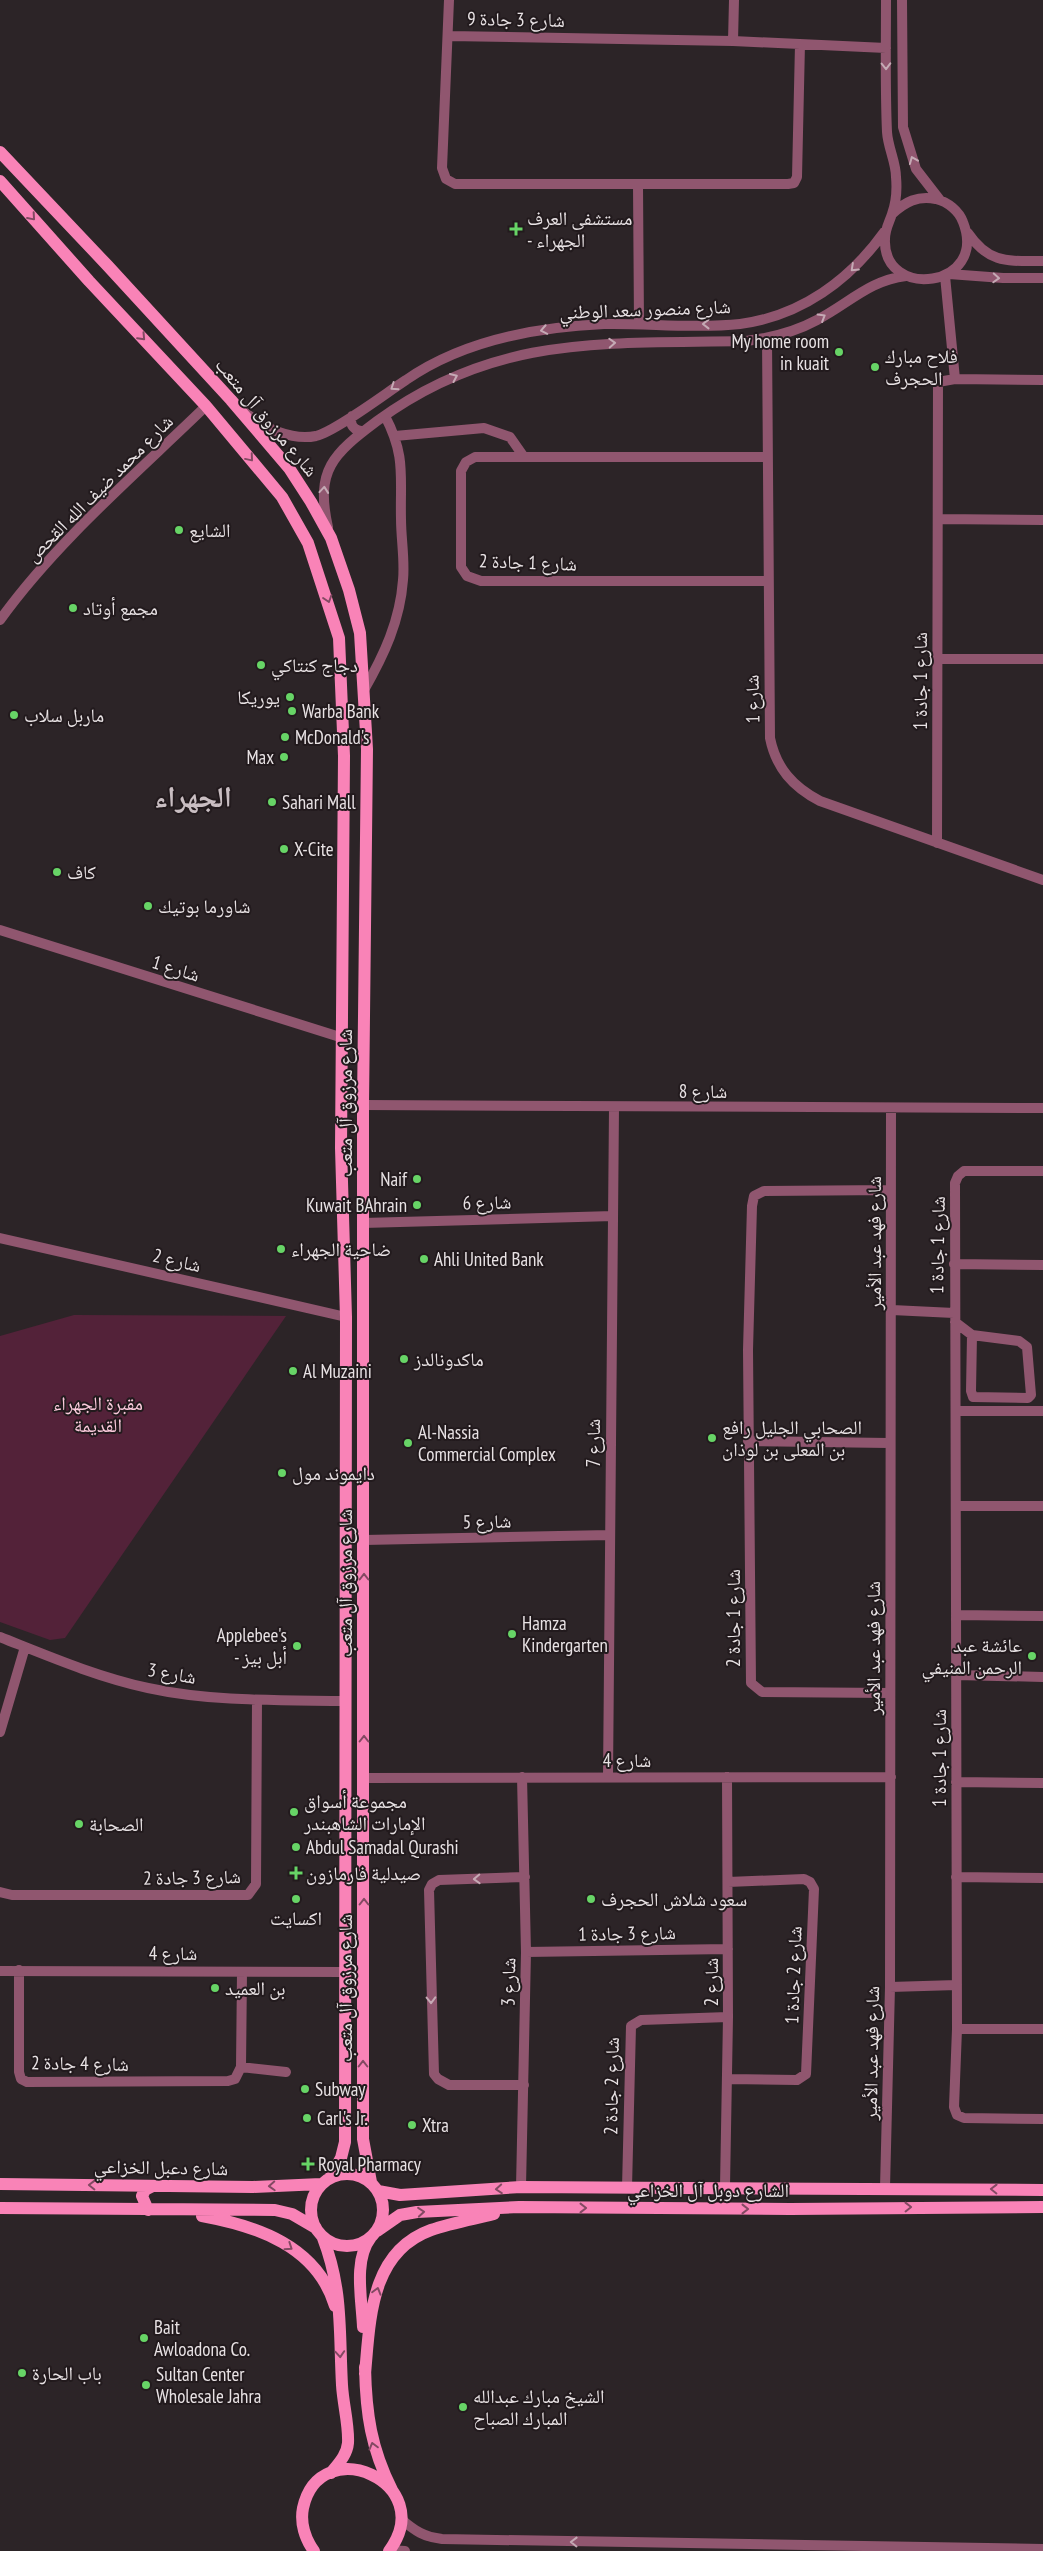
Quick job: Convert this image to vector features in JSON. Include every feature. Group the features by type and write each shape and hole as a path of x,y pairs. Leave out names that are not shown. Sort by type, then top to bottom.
{"main road":[{"name":"شارع مرزوق آل متعب","path":"0,152 231,400 289,468 331,538 350,590 360,633 364,690 367,803 362,1106 364,1413 363,2139 374,2186"},
{"name":"شارع مرزوق آل متعب","path":"0,180 89,281 206,406 265,475 297,520 320,576 339,638 344,756 341,1148 346,1317 345,2142 341,2158 325,2181"},
{"path":"346,1411 352,1416 364,1413"},
{"path":"346,1440 353,1436 364,1442"},
{"path":"345,1806 356,1812 364,1806"},
{"path":"345,1835 357,1832 364,1838"},
{"path":"314,2551 304,2533 303,2508 310,2490 331,2473 343,2458 348,2442 344,2408 336,2276 312,2220 312,2200 325,2181 346,2173 355,2174 374,2186 383,2207 381,2223 364,2246 361,2260 365,2374 371,2436 379,2462 399,2504 401,2519 398,2536 389,2550"},
{"name":"شارع دعبل الخزاعي","path":"0,2184 254,2187 325,2181"},
{"path":"122,2186 129,2192 130,2196 122,2208"},
{"path":"148,2210 142,2196 145,2190 153,2186"},
{"name":"الشارع دوبل آل الخزاعي","path":"374,2186 400,2195 521,2188 790,2187 1043,2190"},
{"path":"790,2187 797,2200 790,2209"},
{"path":"819,2188 814,2197 820,2209"},
{"path":"365,2374 370,2321 375,2294 388,2262 411,2240 431,2230 519,2207"},
{"name":"الشارع دوبل آل الخزاعي","path":"374,2234 400,2215 416,2212 519,2207 790,2209 1043,2207"},
{"path":"0,2208 283,2211 292,2214 342,2246 362,2243 374,2234"},
{"path":"177,2211 242,2224 277,2240 294,2251 320,2274 328,2286 340,2326"},
{"path":"331,2473 348,2468 365,2470 380,2478 392,2490"}],"street":[{"path":"449,0 449,36"},
{"path":"734,0 734,41"},
{"path":"886,0 888,144 896,175 892,214 885,231 884,244 888,256 895,267 906,276 919,280 932,280 947,275 1043,278"},
{"path":"902,0 904,128 909,151 916,169 940,200 957,213 967,231 983,252 991,257 1012,261 1043,261"},
{"name":"شارع 3 جادة 9","path":"800,44 797,177 794,182 788,184 638,185 455,184 446,179 442,168 449,36 734,41 800,44 886,48"},
{"path":"638,185 639,324"},
{"path":"892,214 902,205 914,199 927,197 940,200"},
{"name":"شارع منصور سعد الوطني","path":"231,400 254,419 293,437 318,435 352,416 422,369 466,348 555,328 639,324 740,324 786,311 805,304 830,289 854,270 885,231"},
{"path":"967,231 964,255 947,275 955,379 1043,380"},
{"name":"شارع منصور سعد الوطني","path":"331,538 323,504 326,476 344,449 385,416 436,386 478,366 520,354 568,346 616,342 746,342 768,338 818,320 880,281 906,276"},
{"name":"شارع 1","path":"768,338 768,581 770,738 772,751 783,772 797,787 820,801 1043,880"},
{"name":"شارع 1 جادة 1","path":"937,843 938,382 955,379"},
{"name":"شارع محمد ضيف الله القحص","path":"0,620 20,592 67,543 206,406"},
{"path":"352,416 351,425 364,432"},
{"path":"364,690 381,662 389,641 398,615 403,580 401,461 395,436 385,416"},
{"path":"395,436 484,428 510,436 524,457"},
{"name":"شارع 1 جادة 2","path":"767,457 479,456 470,459 461,471 461,566 472,579 481,581 768,581"},
{"path":"938,520 1043,520"},
{"path":"938,659 1043,659"},
{"name":"شارع 1","path":"0,930 342,1038"},
{"name":"شارع 8","path":"362,1106 1043,1108"},
{"name":"شارع 7","path":"608,1777 614,1108"},
{"name":"شارع فهد عبد الأمير","path":"885,2188 890,1987 891,1109"},
{"name":"شارع 1 جادة 1","path":"1043,1171 964,1171 958,1176 955,1183 954,1264 958,1506 956,1615 957,2029 954,2107 957,2115 964,2118 1043,2119"},
{"name":"شارع 1 جادة 2","path":"890,1693 762,1692 753,1686 748,1440 751,1216 754,1196 764,1191 891,1190"},
{"name":"شارع 6","path":"363,1223 613,1216"},
{"name":"شارع 2","path":"0,1238 346,1317"},
{"path":"954,1264 1043,1265"},
{"name":"شارع 1 جادة 1","path":"892,1310 955,1317"},
{"path":"955,1317 972,1334 1019,1341 1027,1348 1031,1395 1028,1398 973,1398 971,1392 972,1334"},
{"path":"957,1411 1043,1411"},
{"path":"748,1440 890,1443"},
{"path":"958,1506 1043,1506"},
{"name":"شارع 5","path":"364,1540 610,1535"},
{"path":"956,1615 1043,1616"},
{"name":"شارع 3","path":"0,1638 94,1672 148,1688 203,1697 345,1701"},
{"path":"0,1732 25,1647"},
{"path":"956,1675 1043,1678"},
{"name":"شارع 3 جادة 2","path":"0,1892 29,1895 248,1895 256,1884 257,1700"},
{"name":"شارع 3","path":"521,2188 526,1952 526,1877 522,1777"},
{"name":"شارع 2","path":"725,2187 728,2079 727,1777"},
{"name":"شارع 4","path":"364,1778 891,1777"},
{"path":"956,1782 1043,1783"},
{"path":"524,2084 449,2085 438,2080 434,2074 429,1890 432,1884 439,1880 526,1877"},
{"path":"956,1877 1043,1878"},
{"name":"شارع 2 جادة 1","path":"728,1882 804,1879 810,1882 814,1889 806,2074 796,2080 728,2079"},
{"name":"شارع 3 جادة 1","path":"526,1952 728,1950"},
{"name":"شارع 4 جادة 2","path":"19,1970 19,2072 23,2081 228,2081 239,2074 241,2067"},
{"name":"شارع 4","path":"0,1971 345,1972"},
{"path":"242,1972 241,2067 286,2072"},
{"path":"890,1987 957,1985"},
{"name":"شارع 2 جادة 2","path":"627,2188 630,2026 641,2020 728,2017"},
{"path":"957,2029 1043,2029"},
{"path":"401,2519 417,2533 442,2539 1043,2549"},
{"path":"722,2551 760,2550 765,2544"},
{"path":"389,2550 405,2551"}],"green space":[{"name":"مقبرة الجهراء القديمة","path":"74,1315 286,1316 65,1638 50,1640 0,1622 0,1336"}],"place":[{"name":"مستشفى العرف - الجهراء","path":"516,229"},
{"name":"My home room in kuait","path":"839,352"},
{"name":"فلاح مبارك الحجرف","path":"875,367"},
{"name":"الشايع","path":"179,530"},
{"name":"مجمع أوتاد","path":"73,608"},
{"name":"دجاج كنتاكي","path":"261,665"},
{"name":"يوريكا","path":"290,697"},
{"name":"Warba Bank","path":"292,711"},
{"name":"ماربل سلاب","path":"14,715"},
{"name":"McDonald's","path":"285,737"},
{"name":"Max","path":"284,757"},
{"name":"Sahari Mall","path":"272,802"},
{"name":"X-Cite","path":"284,849"},
{"name":"كاف","path":"57,872"},
{"name":"شاورما بوتيك","path":"148,906"},
{"name":"Naif","path":"417,1179"},
{"name":"Kuwait BAhrain","path":"417,1205"},
{"name":"ضاحية الجهراء","path":"281,1249"},
{"name":"Ahli United Bank","path":"424,1259"},
{"name":"ماكدونالدز","path":"404,1359"},
{"name":"Al Muzaini","path":"293,1371"},
{"name":"الصحابي الجليل رافع بن المعلى بن لوذان","path":"712,1438"},
{"name":"Al-Nassia Commercial Complex","path":"408,1443"},
{"name":"دايموند مول","path":"282,1473"},
{"name":"Hamza Kindergarten","path":"512,1634"},
{"name":"Applebee's - أبل بيز","path":"297,1646"},
{"name":"عائشة عبد الرحمن المنيفي","path":"1032,1656"},
{"name":"مجموعة أسواق الإمارات الشاهبندر","path":"294,1812"},
{"name":"الصحابة","path":"79,1824"},
{"name":"Abdul Samadal Qurashi","path":"296,1847"},
{"name":"صيدلية فارمازون","path":"296,1873"},
{"name":"اكسايت","path":"296,1899"},
{"name":"سعود شلاش الحجرف","path":"591,1899"},
{"name":"بن العميد","path":"215,1988"},
{"name":"Subway","path":"305,2089"},
{"name":"Carl's Jr.","path":"307,2118"},
{"name":"Xtra","path":"412,2125"},
{"name":"Royal Pharmacy","path":"308,2164"},
{"name":"Bait Awloadona Co.","path":"144,2338"},
{"name":"باب الحارة","path":"22,2373"},
{"name":"Sultan Center Wholesale Jahra","path":"146,2385"},
{"name":"الشيخ مبارك عبدالله المبارك الصباح","path":"463,2407"}],"district":[{"name":"الجهراء","path":"193,796"}]}
